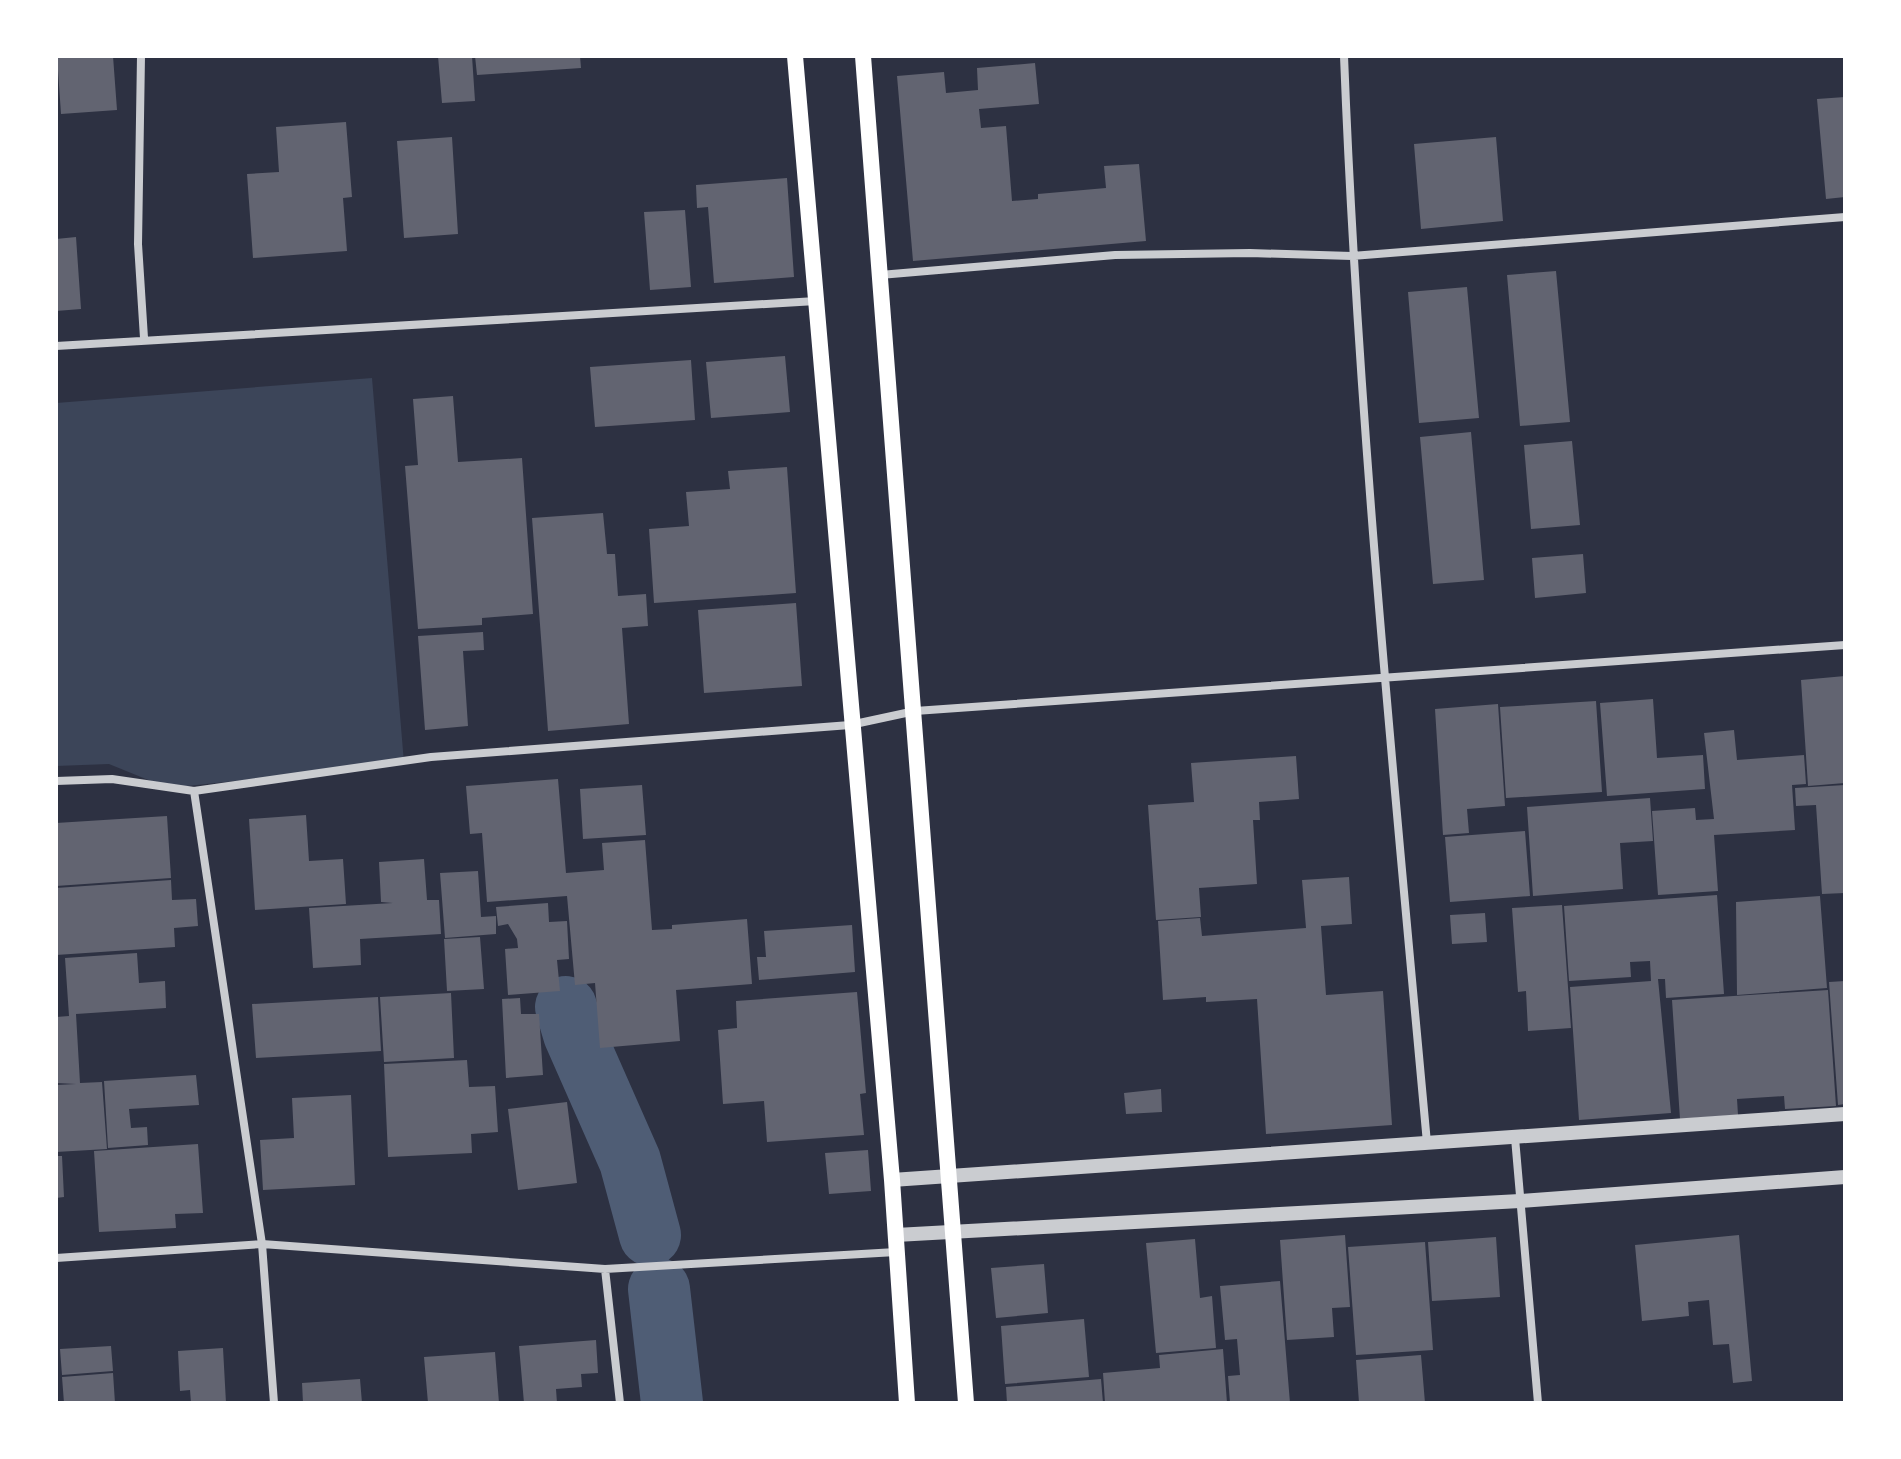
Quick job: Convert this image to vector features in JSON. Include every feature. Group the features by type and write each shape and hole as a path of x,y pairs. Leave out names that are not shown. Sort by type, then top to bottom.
{"main road":[{"path":"795,56 850,725 892,1180 907,1403"},
{"path":"863,56 966,1403"}],"street":[{"path":"141,56 138,244 144,338"},
{"path":"1344,56 1352,256 1384,679 1427,1143"},
{"path":"880,275 1115,255 1250,253 1352,256 1845,217"},
{"path":"56,346 144,338 816,301"},
{"path":"56,781 112,779 194,791 431,757 850,725 915,711 1845,645"},
{"path":"194,791 262,1244 274,1403"},
{"path":"892,1180 1845,1114"},
{"path":"1515,1138 1538,1403"},
{"path":"56,1258 262,1244 605,1269 896,1244 951,1235 1520,1201 1845,1177"},
{"path":"605,1269 620,1403"}],"shaded area":[{"path":"372,378 404,763 168,788 109,764 56,766 56,403"}],"building":[{"path":"57,56 113,56 117,110 61,114"},
{"path":"438,56 472,56 475,101 442,103"},
{"path":"475,56 580,56 581,68 477,75"},
{"path":"1035,63 1039,104 979,109 981,128 1006,126 1012,201 1038,199 1038,194 1106,188 1104,166 1139,164 1146,241 913,261 897,76 944,72 946,93 978,90 977,68"},
{"path":"1845,97 1845,197 1826,199 1817,99"},
{"path":"346,122 352,197 343,198 347,251 253,258 247,174 279,172 276,127"},
{"path":"452,137 458,234 404,238 397,141"},
{"path":"1496,137 1503,221 1421,229 1414,144"},
{"path":"787,178 794,277 714,283 708,207 697,208 696,185"},
{"path":"685,210 691,287 650,290 644,212"},
{"path":"76,237 81,309 56,311 56,239"},
{"path":"1556,271 1570,422 1520,426 1507,275"},
{"path":"1467,287 1479,418 1419,423 1408,292"},
{"path":"785,356 790,412 711,418 706,362"},
{"path":"691,360 695,420 595,427 590,367"},
{"path":"453,396 458,462 522,458 533,614 482,618 482,625 418,629 405,466 418,465 413,399"},
{"path":"1471,432 1484,580 1433,584 1420,437"},
{"path":"1572,441 1580,525 1531,529 1524,445"},
{"path":"787,467 796,593 654,603 649,529 689,526 686,492 730,489 728,471"},
{"path":"603,513 607,554 615,554 618,596 646,594 648,626 622,628 629,724 548,731 532,518"},
{"path":"1583,554 1586,593 1535,598 1532,558"},
{"path":"796,603 802,686 704,693 698,610"},
{"path":"483,632 484,650 463,651 468,726 425,730 418,636"},
{"path":"1845,676 1845,783 1808,786 1801,680"},
{"path":"1653,699 1657,758 1703,755 1705,789 1607,796 1600,703"},
{"path":"1596,701 1602,792 1506,798 1500,707"},
{"path":"1498,704 1505,806 1467,809 1469,833 1443,835 1435,709"},
{"path":"1734,730 1737,760 1804,755 1806,784 1792,785 1795,830 1714,835 1718,891 1658,895 1652,811 1695,808 1696,820 1714,819 1704,733"},
{"path":"1296,756 1299,799 1259,802 1260,820 1253,820 1257,884 1199,888 1201,917 1156,920 1148,805 1194,802 1191,763"},
{"path":"558,779 566,873 604,870 602,843 645,840 652,930 672,929 672,925 747,919 752,984 676,990 680,1041 600,1048 595,983 575,985 567,896 487,902 482,833 470,834 466,786"},
{"path":"642,785 646,835 583,839 580,789"},
{"path":"1845,785 1845,893 1822,894 1816,805 1796,806 1795,788"},
{"path":"1650,798 1653,841 1620,843 1623,889 1533,896 1527,807"},
{"path":"306,815 309,861 343,859 346,904 255,910 249,819"},
{"path":"167,816 171,878 56,886 56,823"},
{"path":"1525,831 1530,896 1450,902 1445,837"},
{"path":"424,859 427,900 439,900 441,934 360,939 361,965 313,968 309,908 393,903 381,902 379,862"},
{"path":"478,871 481,917 496,916 496,934 445,938 440,873"},
{"path":"1349,877 1352,924 1321,926 1326,995 1383,991 1392,1125 1266,1134 1257,999 1206,1002 1206,997 1163,1000 1158,921 1200,918 1202,936 1306,928 1302,880"},
{"path":"171,880 172,900 196,899 198,926 174,928 175,947 56,955 56,888"},
{"path":"1717,895 1724,994 1666,998 1665,979 1658,979 1671,1113 1579,1120 1570,987 1651,981 1650,961 1630,962 1631,977 1569,981 1564,906"},
{"path":"1820,896 1827,988 1737,995 1736,902"},
{"path":"548,903 549,922 567,921 569,959 557,960 560,991 508,995 505,949 518,948 517,939 508,924 498,926 496,907"},
{"path":"1562,905 1571,1028 1528,1031 1526,991 1518,992 1512,908"},
{"path":"1485,913 1487,942 1452,944 1450,915"},
{"path":"852,925 855,972 759,980 757,957 766,957 764,931"},
{"path":"480,937 484,989 447,991 444,939"},
{"path":"137,953 139,983 165,981 166,1008 76,1014 80,1083 102,1082 107,1149 56,1152 56,1085 76,1084 56,1083 56,1017 69,1016 65,958"},
{"path":"1845,981 1845,1104 1838,1105 1829,982"},
{"path":"1828,990 1836,1106 1785,1109 1784,1096 1737,1099 1738,1115 1680,1119 1672,1000"},
{"path":"857,992 866,1093 860,1094 864,1135 767,1142 764,1101 723,1104 718,1030 737,1028 736,1001"},
{"path":"451,993 454,1058 384,1062 380,997"},
{"path":"378,997 381,1051 256,1058 252,1004"},
{"path":"520,998 521,1014 539,1014 543,1075 506,1078 502,999"},
{"path":"467,1060 469,1087 495,1086 498,1132 471,1134 472,1153 388,1157 384,1064"},
{"path":"196,1075 199,1105 129,1109 131,1128 147,1127 148,1145 108,1148 104,1081"},
{"path":"1161,1089 1162,1112 1126,1114 1124,1093"},
{"path":"351,1095 355,1185 263,1190 260,1140 294,1138 292,1098"},
{"path":"567,1102 577,1183 518,1190 508,1109"},
{"path":"198,1144 203,1213 175,1214 176,1228 99,1232 94,1151"},
{"path":"868,1150 871,1191 829,1194 825,1153"},
{"path":"56,1156 62,1156 64,1197 56,1198"},
{"path":"1345,1235 1350,1307 1332,1308 1334,1337 1287,1340 1280,1240"},
{"path":"1739,1235 1752,1381 1733,1383 1729,1344 1713,1345 1709,1300 1688,1302 1689,1316 1642,1321 1635,1245"},
{"path":"1496,1237 1500,1297 1432,1301 1428,1242"},
{"path":"1195,1239 1200,1298 1212,1296 1216,1348 1156,1353 1146,1243"},
{"path":"1425,1242 1433,1350 1356,1355 1348,1247"},
{"path":"1044,1264 1048,1313 996,1318 991,1268"},
{"path":"1280,1281 1290,1403 1230,1403 1228,1376 1240,1375 1237,1339 1225,1340 1220,1286"},
{"path":"1084,1319 1089,1377 1005,1384 1001,1326"},
{"path":"596,1340 598,1373 581,1374 582,1387 556,1389 557,1403 524,1403 519,1346"},
{"path":"111,1346 113,1371 62,1375 60,1349"},
{"path":"223,1348 226,1403 191,1403 190,1390 180,1391 178,1351"},
{"path":"1223,1349 1227,1403 1105,1403 1103,1373 1160,1368 1159,1355"},
{"path":"495,1352 499,1403 428,1403 424,1357"},
{"path":"1421,1355 1425,1403 1359,1403 1356,1360"},
{"path":"113,1373 115,1403 64,1403 62,1377"},
{"path":"360,1379 362,1403 303,1403 302,1383"},
{"path":"1101,1379 1103,1403 1007,1403 1006,1387"}],"waterway":[{"path":"566,1007 574,1034 630,1161 650,1235"},
{"path":"659,1289 672,1403"}]}
